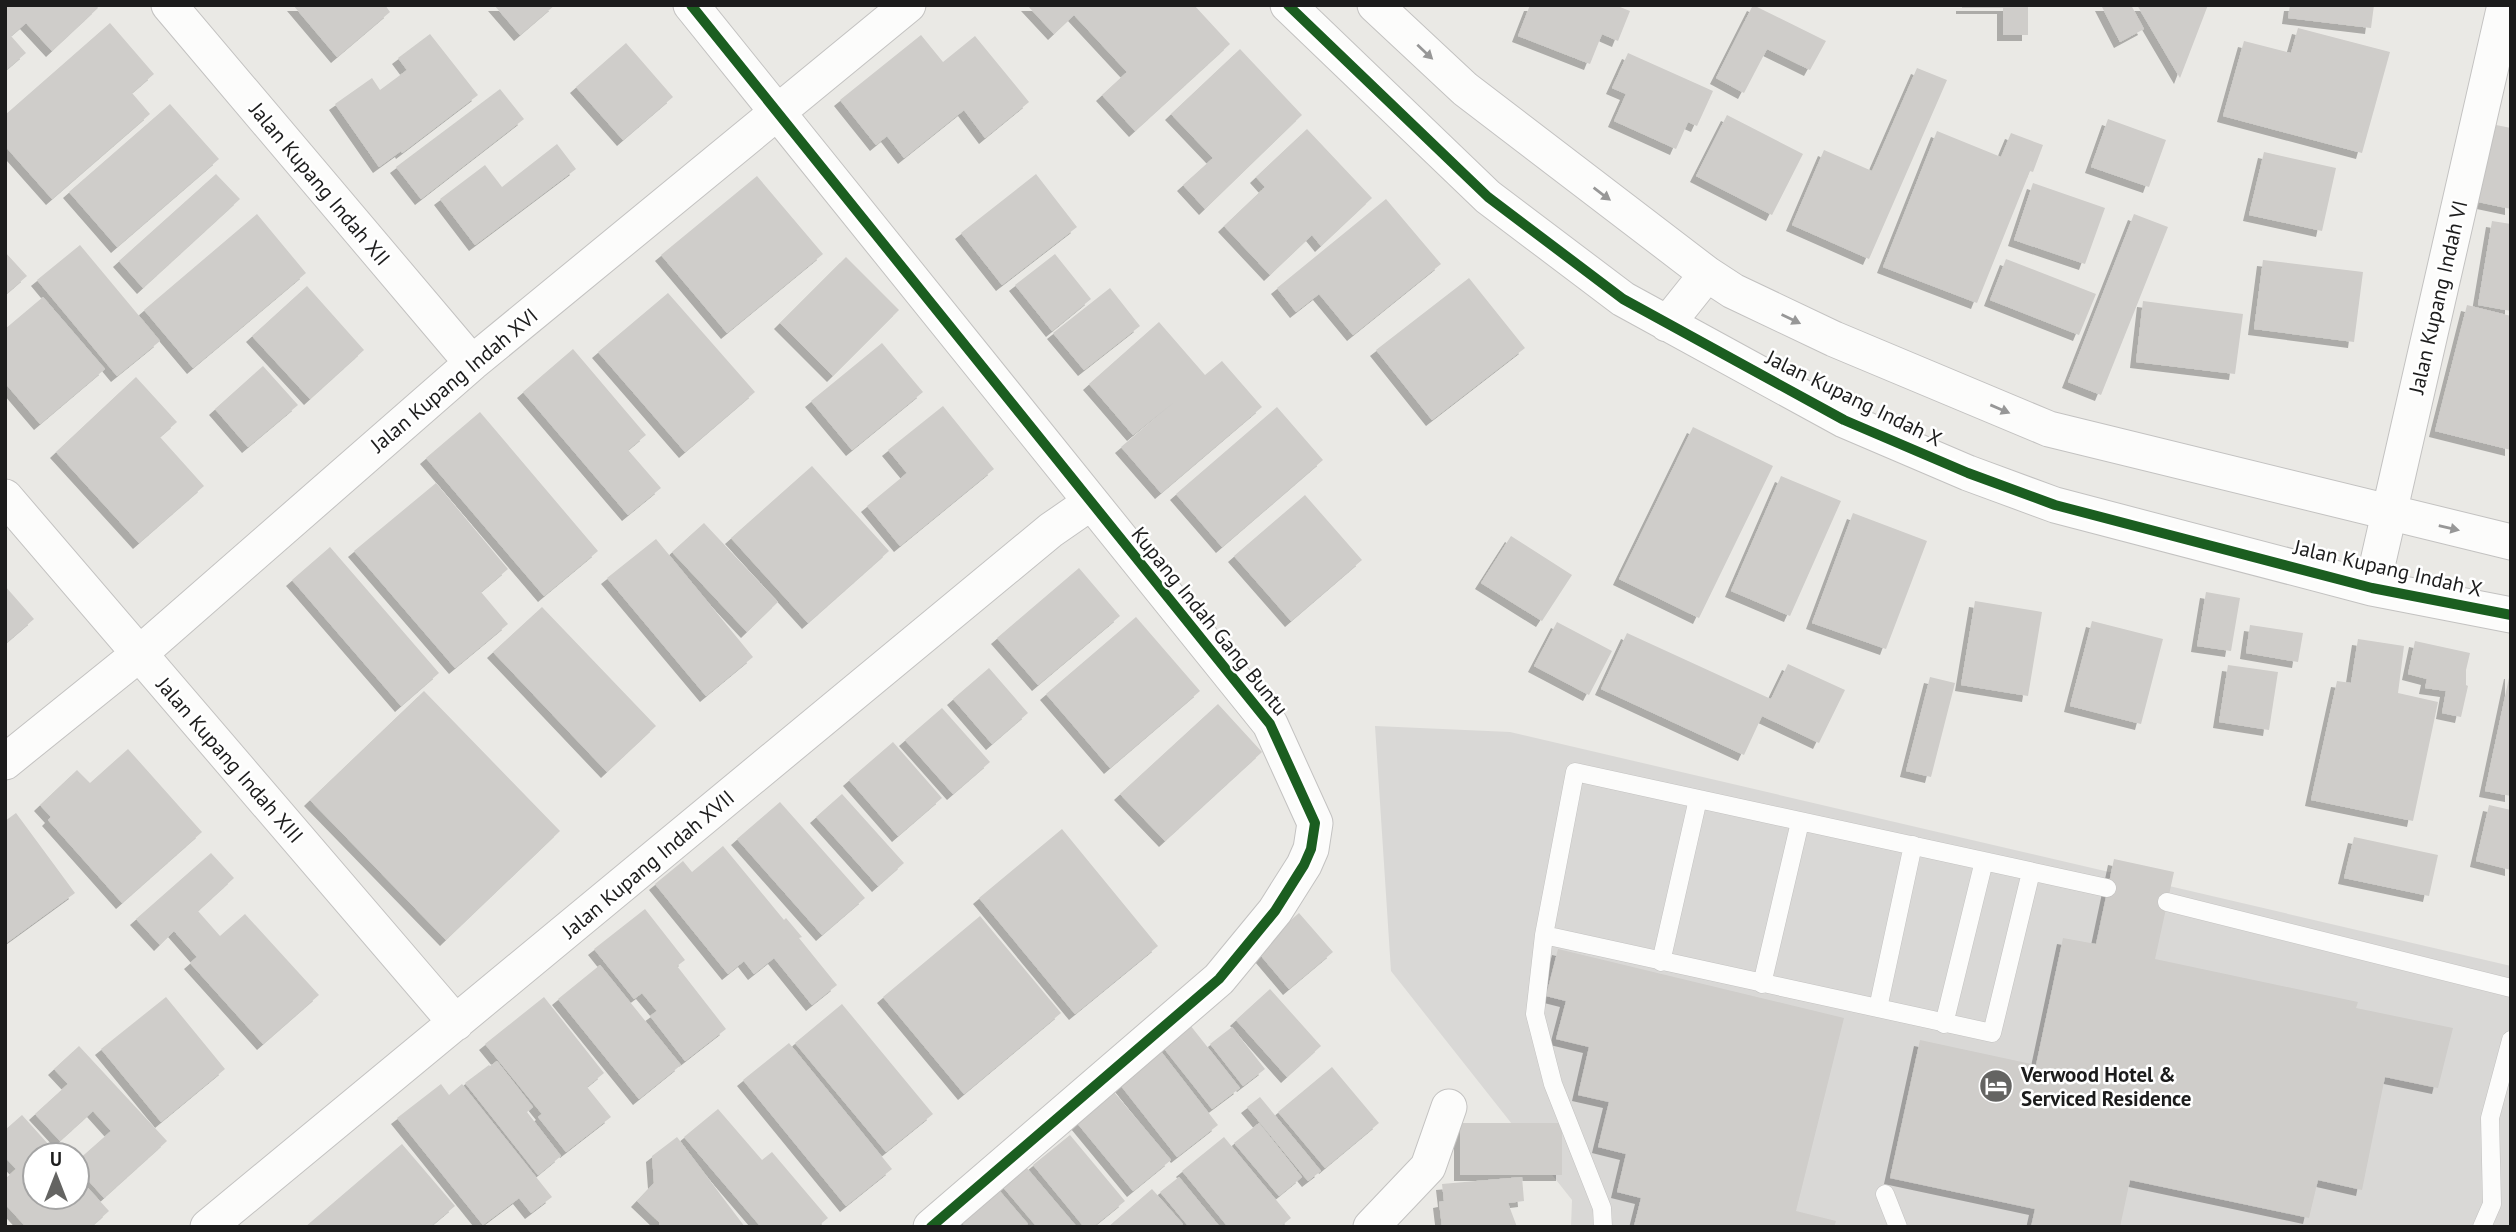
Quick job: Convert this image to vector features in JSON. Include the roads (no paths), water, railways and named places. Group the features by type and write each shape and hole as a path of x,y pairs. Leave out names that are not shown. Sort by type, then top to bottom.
{"street":[{"name":"Jalan Kupang Indah XII","path":"169,5 472,363"},
{"name":"Kupang Indah Gang Buntu","path":"691,5 1260,712 1315,823 1311,849 1304,865 1275,911 1219,979 931,1227"},
{"name":"Jalan Kupang Indah XVI","path":"5,762 139,654 472,363 908,5"},
{"name":"Jalan Kupang Indah X","path":"1288,5 1488,197 1623,299 1844,420 1968,473 2055,505 2372,588 2511,615"},
{"name":"Jalan Kupang Indah X","path":"1375,5 1465,89 1707,274 1733,291 1834,340 2049,429 2511,542"},
{"name":"Jalan Kupang Indah VI","path":"2372,588 2505,5"},
{"path":"1667,324 1707,274"},
{"name":"Jalan Kupang Indah XIII","path":"5,497 456,1023"},
{"name":"Jalan Kupang Indah XVII","path":"208,1227 1041,539 1090,503"},
{"path":"1371,1227 1428,1167 1449,1107"}],"lane":[{"path":"1602,1227 1602,1208 1553,1084 1535,1014 1544,935 1575,772 2107,888"},
{"path":"1661,962 1698,799"},
{"path":"1762,984 1800,822"},
{"path":"1878,1008 1913,845"},
{"path":"1944,1024 1984,861"},
{"path":"1544,935 1992,1033 2031,872"},
{"path":"2167,902 2511,988"},
{"path":"2482,1227 2492,1204 2490,1118 2511,1040"},
{"path":"1885,1194 1898,1227"}],"place":[{"name":"Verwood Hotel & Serviced Residence","path":"1996,1086"}]}
